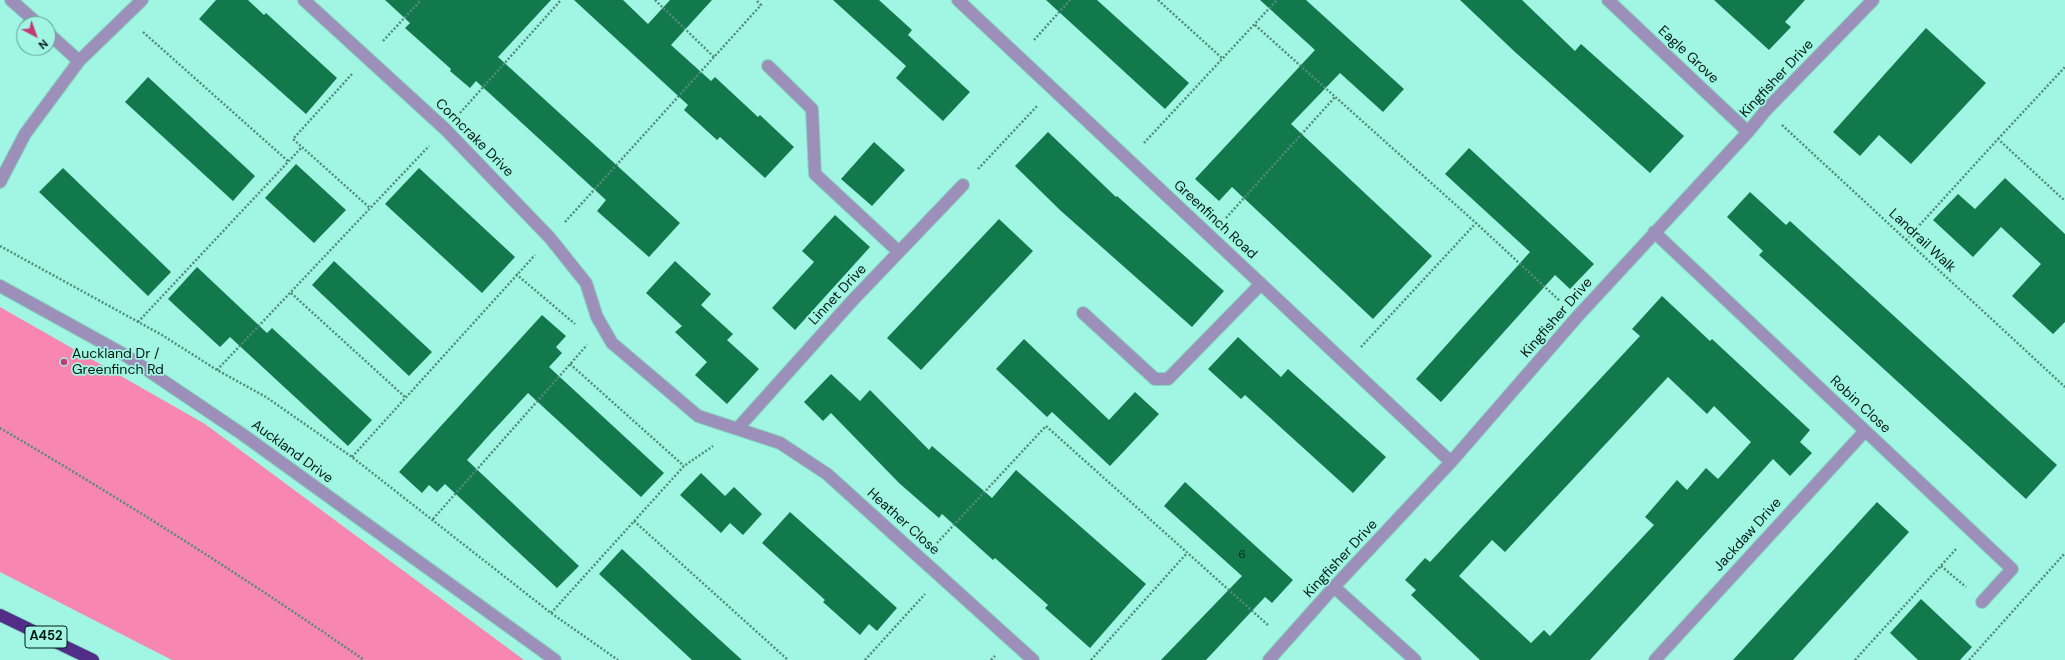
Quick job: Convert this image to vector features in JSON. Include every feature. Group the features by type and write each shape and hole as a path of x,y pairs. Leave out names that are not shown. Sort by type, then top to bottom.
{"highway":[{"name":"A452","path":"0,615 93,660"}],"street":[{"path":"11,0 29,16"},
{"path":"0,182 25,134 79,61 142,0"},
{"name":"Corncrake Drive","path":"304,0 445,129 550,238 586,283 597,317"},
{"name":"Greenfinch Road","path":"958,0 1451,462"},
{"name":"Eagle Grove","path":"1608,0 1748,132"},
{"name":"Kingfisher Drive","path":"1269,660 1334,587 1451,462 1577,317 1654,232 1748,132 1766,110 1873,0"},
{"path":"56,40 79,61"},
{"path":"768,66 812,109 815,174 899,252"},
{"name":"Linnet Drive","path":"738,428 899,252 963,185"},
{"name":"Robin Close","path":"1654,232 2012,569 1982,602"},
{"path":"1083,313 1155,379 1168,379 1261,284"},
{"name":"Auckland Drive","path":"0,286 125,354 229,425 555,660"},
{"name":"Heather Close","path":"597,317 612,343 698,416 780,443 828,474 1033,660"},
{"name":"Jackdaw Drive","path":"1654,660 1865,431"},
{"path":"1334,587 1415,660"}],"path":[{"path":"370,208 293,139 421,0"},
{"path":"218,370 445,129 561,0"},
{"path":"654,0 715,58"},
{"path":"352,457 516,274 715,58 761,5 756,0"},
{"path":"1018,56 1070,0"},
{"path":"1158,0 1223,59"},
{"path":"1128,159 1277,0"},
{"path":"125,16 289,162"},
{"path":"1255,24 1476,223 1577,317"},
{"path":"1906,240 2065,66"},
{"path":"963,185 1053,89"},
{"path":"1210,236 1335,97"},
{"name":"Landrail Walk","path":"1766,110 2065,387"},
{"path":"1998,139 2065,201"},
{"path":"138,322 302,147"},
{"path":"1346,363 1476,223"},
{"path":"0,246 138,322 266,397 352,457 551,613 618,660"},
{"path":"516,274 580,330"},
{"path":"291,293 405,397"},
{"path":"433,519 592,340"},
{"path":"570,364 684,466"},
{"path":"922,560 1046,426 1286,641"},
{"path":"0,428 90,481 305,619 364,660"},
{"path":"551,613 684,466 738,428"},
{"path":"634,521 788,660"},
{"path":"1855,660 1972,532"},
{"path":"1091,660 1187,553"},
{"path":"1969,660 2065,553"},
{"path":"865,660 940,576"}],"shaded area":[{"path":"0,307 205,424 524,660 172,660 0,572"}],"building":[{"path":"216,0 248,0 264,15 266,13 337,78 306,114 199,19"},
{"path":"385,0 551,0 498,57 680,223 649,257 597,211 606,200 476,81 470,88 450,71 451,69 405,28 410,23"},
{"path":"574,0 623,0 648,24 670,0 712,0 671,45 711,81 715,77 758,117 760,115 794,147 765,178 720,137 717,140 684,110 688,105"},
{"path":"833,0 879,0 912,30 908,35 970,92 943,121 896,78 906,66"},
{"path":"1046,0 1097,0 1189,83 1165,109"},
{"path":"1260,0 1306,0 1404,89 1383,112 1340,73 1291,124 1432,256 1373,319 1232,187 1219,201 1195,179 1315,50"},
{"path":"1460,0 1522,0 1575,51 1581,44 1684,136 1650,173 1515,52"},
{"path":"1714,0 1805,0 1785,22 1791,27 1769,50"},
{"path":"1926,28 1986,83 1911,164 1879,135 1860,156 1833,132"},
{"path":"148,77 255,176 233,201 125,102"},
{"path":"1048,132 1116,197 1117,196 1224,291 1192,327 1061,211 1015,166"},
{"path":"874,142 905,170 872,206 841,179"},
{"path":"1469,148 1594,264 1570,289 1555,275 1441,402 1416,379 1530,252 1445,174"},
{"path":"296,164 346,210 314,243 265,198"},
{"path":"63,168 171,272 148,296 39,192"},
{"path":"419,168 515,257 482,293 385,204"},
{"path":"2005,178 2065,234 2065,322 2053,334 2012,296 2041,264 2001,227 1973,257 1933,220 1958,194 1975,209"},
{"path":"1750,192 1786,225 1790,221 2057,465 2026,499 1759,255 1763,251 1727,217"},
{"path":"835,215 870,247 795,330 772,308 814,262 802,251"},
{"path":"999,219 1033,251 921,370 887,338"},
{"path":"334,261 432,352 409,376 312,285"},
{"path":"675,261 711,294 701,305 733,334 727,340 759,369 727,404 695,375 707,362 675,332 682,326 646,293"},
{"path":"197,267 267,333 272,328 372,420 348,446 230,337 220,347 168,299"},
{"path":"1662,296 1710,341 1712,339 1810,430 1800,442 1812,453 1790,476 1773,459 1590,660 1480,660 1411,595 1416,590 1405,580 1425,558 1430,562 1640,336 1632,329","holes":["1668,377 1707,414 1714,406 1751,442 1718,479 1706,468 1687,490 1677,480 1645,517 1654,525 1550,636 1544,630 1531,643 1459,576 1492,540 1505,552"]},
{"path":"542,315 566,336 556,347 562,353 549,367 664,473 641,497 528,393 467,460 579,566 557,588 445,484 437,492 429,485 422,493 399,472"},
{"path":"1238,337 1281,377 1288,369 1386,457 1353,493 1245,395 1241,399 1208,369"},
{"path":"1024,339 1109,420 1135,392 1159,414 1110,466 1052,412 1047,417 996,369"},
{"path":"831,374 860,401 870,390 929,450 932,446 992,498 1016,470 1146,584 1090,648 1045,608 1048,605 995,558 993,560 942,514 939,518 899,483 831,413 823,421 804,402"},
{"path":"701,473 725,496 734,487 762,514 743,535 730,523 721,533 680,495"},
{"path":"1185,482 1293,580 1272,603 1265,597 1206,660 1161,660 1242,576 1164,506"},
{"path":"1877,502 1909,532 1793,660 1733,660"},
{"path":"790,512 897,608 877,631 869,624 860,635 823,602 825,600 762,543"},
{"path":"622,549 742,660 692,660 599,574"},
{"path":"1921,599 1972,647 1960,660 1918,660 1890,633"}],"place":[{"name":"Auckland Dr / Greenfinch Rd","path":"64,362"}]}
